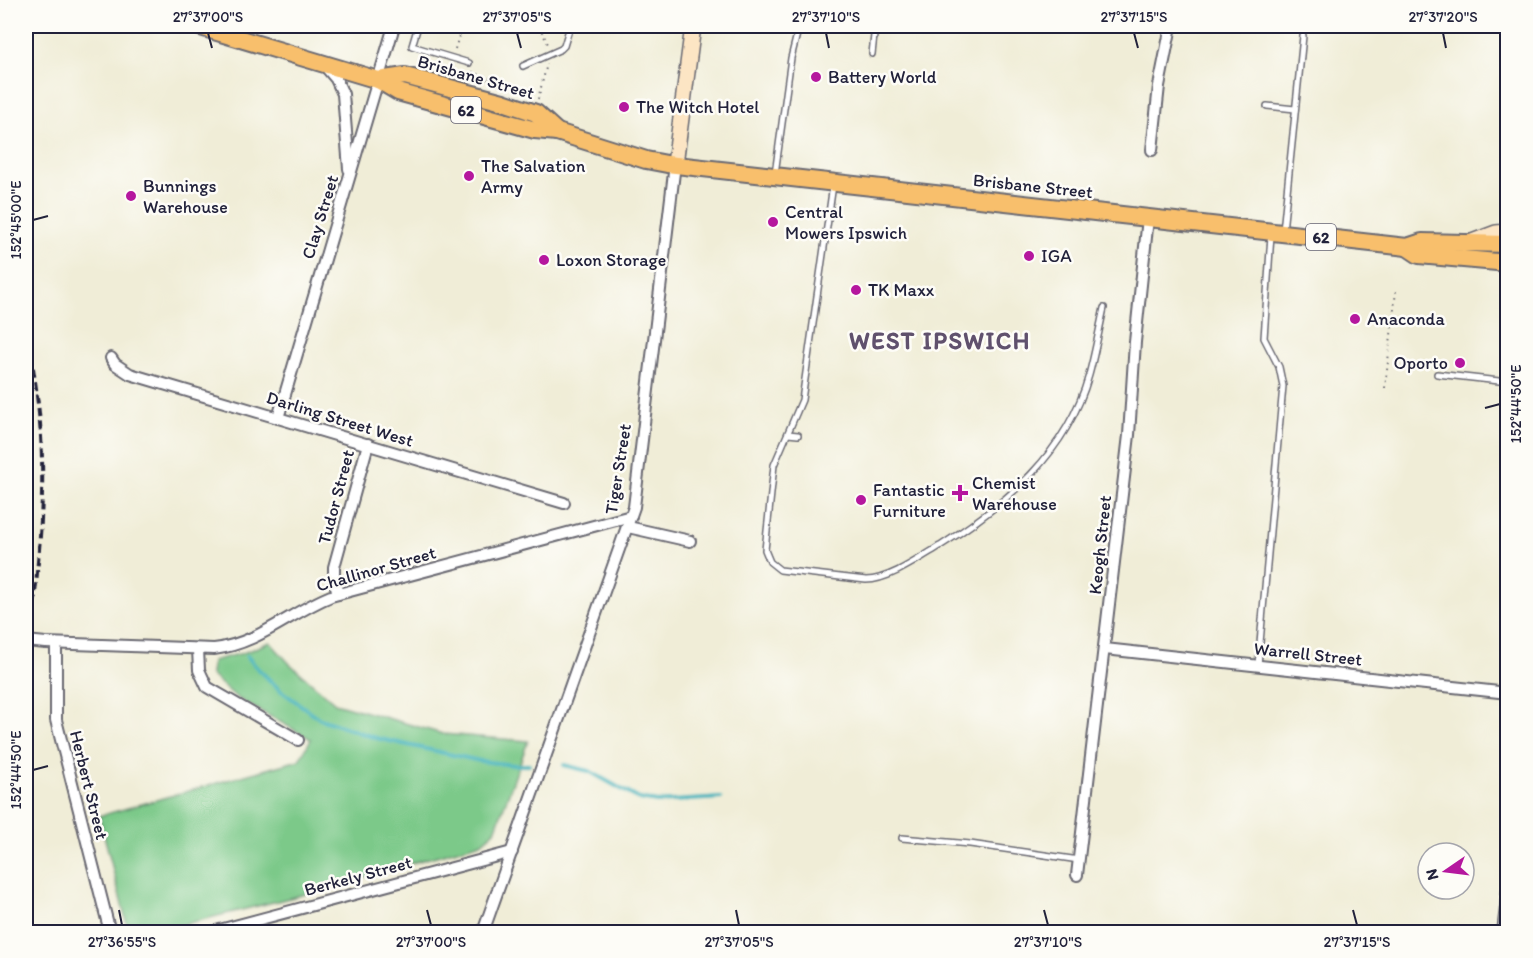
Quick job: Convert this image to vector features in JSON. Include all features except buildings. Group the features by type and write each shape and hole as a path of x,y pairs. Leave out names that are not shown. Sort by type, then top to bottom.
{"main road":[{"name":"Brisbane Street","path":"197,26 378,80 398,92 535,130 558,132 646,160 833,184 1407,247 1422,242 1508,244"},
{"name":"62","path":"1407,247 1419,255 1508,263"}],"street":[{"name":"Clay Street","path":"278,418 394,26"},
{"name":"Tiger Street","path":"483,933 630,522 638,489 693,26"},
{"path":"1152,150 1159,87 1171,26"},
{"path":"324,65 343,92 350,176"},
{"name":"Keogh Street","path":"1077,875 1129,435 1135,342 1149,218"},
{"path":"1470,243 1493,234 1508,232"},
{"name":"Darling Street West","path":"111,358 115,364 130,374 564,503"},
{"name":"Tudor Street","path":"338,594 334,567 368,444"},
{"path":"630,522 690,541"},
{"name":"Challinor Street","path":"26,641 51,644 198,649 214,649 240,644 315,603 338,594 630,522"},
{"name":"Herbert Street","path":"51,644 55,708 60,743 111,933"},
{"path":"198,649 199,670 207,687 298,740"},
{"name":"Warrell Street","path":"1105,649 1508,693"},
{"name":"Berkely Street","path":"212,933 512,852"},
{"path":"1503,933 1508,889"}],"lane":[{"path":"418,26 412,46 470,63"},
{"path":"523,66 561,49 570,26"},
{"path":"775,176 791,58 799,26"},
{"path":"872,54 875,26"},
{"path":"1258,665 1283,386 1279,368 1264,338 1303,36"},
{"path":"1267,105 1295,109"},
{"path":"833,184 802,400 774,465 764,543 770,562 780,570 866,580 877,578 914,562 976,523 1035,472 1068,426 1089,377 1104,308"},
{"path":"1437,374 1508,382"},
{"path":"788,434 798,435"},
{"path":"902,838 970,844 1080,860"}],"path":[{"path":"462,26 454,52 458,54 455,67 493,79 493,81 478,77 477,81"},
{"path":"1385,388 1396,291"}],"green space":[{"path":"270,642 289,663 335,703 443,734 528,741 495,831 481,843 302,895 153,932 129,932 99,816 299,760 311,739 237,698 211,675 212,661 243,653"}],"waterway":[{"path":"247,656 280,690 320,719 376,738 480,761 529,765"},
{"path":"564,765 589,771 639,799 657,802 721,798"}],"railway":[{"path":"26,328 39,410 42,487 26,686"},
{"path":"26,927 26,932"}],"place":[{"name":"Battery World","path":"816,77"},
{"name":"The Witch Hotel","path":"624,107"},
{"name":"The Salvation Army","path":"469,176"},
{"name":"Bunnings Warehouse","path":"131,196"},
{"name":"Central Mowers Ipswich","path":"773,222"},
{"name":"IGA","path":"1029,256"},
{"name":"Loxon Storage","path":"544,260"},
{"name":"TK Maxx","path":"856,290"},
{"name":"Anaconda","path":"1355,319"},
{"name":"Oporto","path":"1460,363"},
{"name":"Chemist Warehouse","path":"960,493"},
{"name":"Fantastic Furniture","path":"861,500"}],"district":[{"name":"WEST IPSWICH","path":"940,341"}]}
